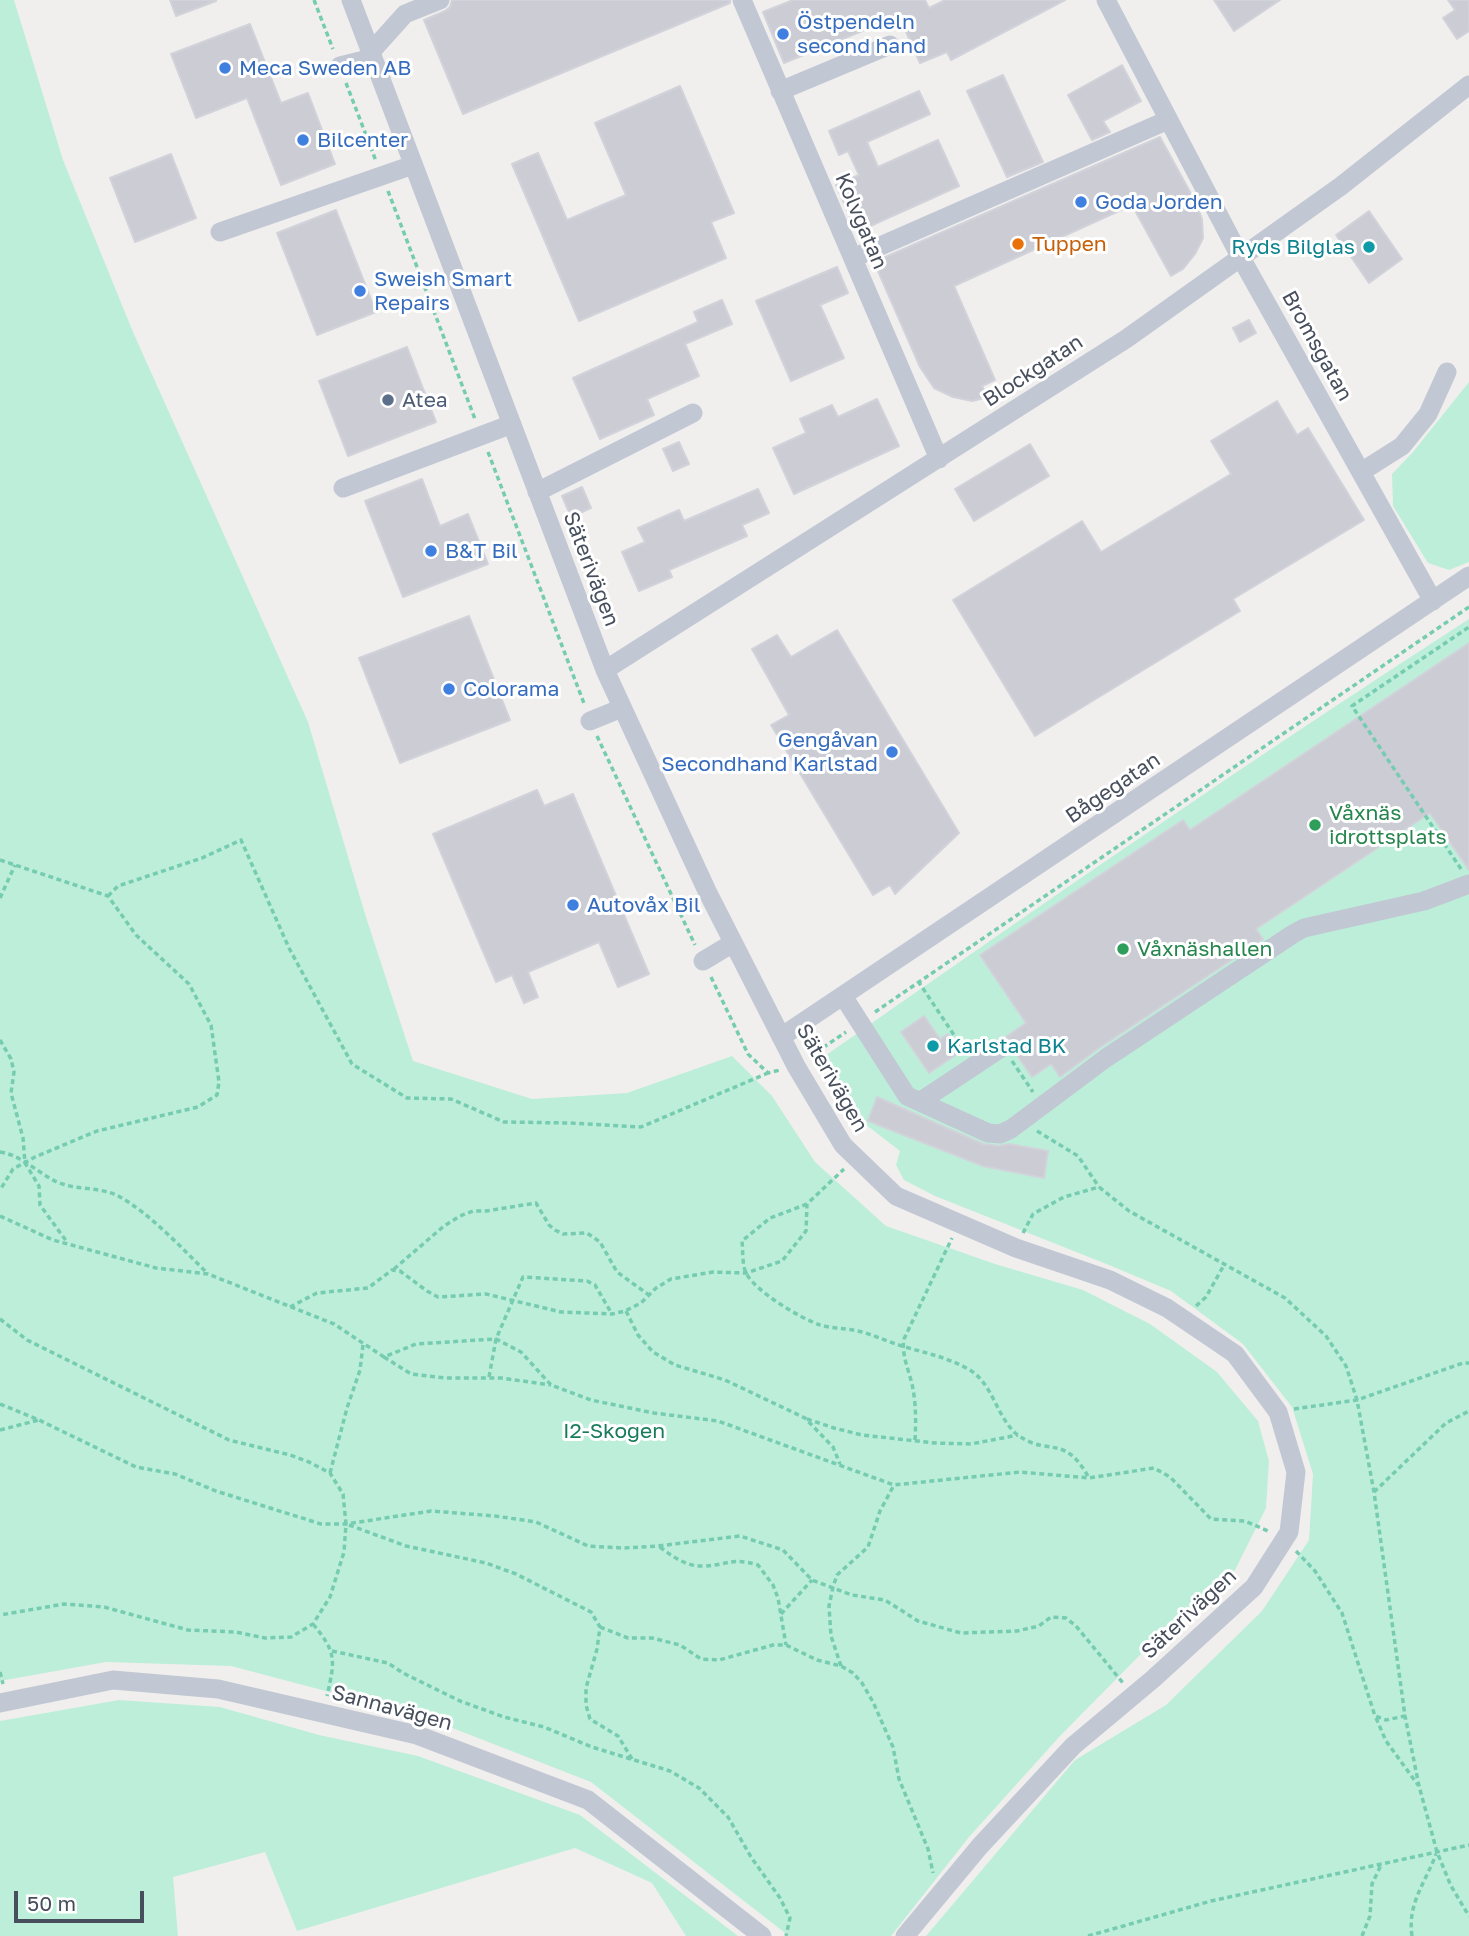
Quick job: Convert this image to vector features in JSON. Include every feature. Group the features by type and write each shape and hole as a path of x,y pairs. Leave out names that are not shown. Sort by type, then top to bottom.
{"street":[{"name":"Säterivägen","path":"351,0 605,670 733,943 796,1066 843,1145 896,1196 1016,1248 1110,1280 1167,1308 1235,1354 1278,1412 1296,1472 1289,1532 1254,1587 1073,1746 980,1846 905,1936"},
{"path":"340,66 371,55 405,14 440,0"},
{"name":"Kolvgatan","path":"742,0 939,459"},
{"name":"Bromsgatan","path":"1106,0 1241,258 1433,601"},
{"path":"780,91 890,45"},
{"name":"Blockgatan","path":"605,670 1126,339 1340,186 1469,85"},
{"path":"853,258 1168,120"},
{"path":"220,232 413,165"},
{"path":"1361,472 1402,446 1428,414 1447,372"},
{"path":"537,492 693,412"},
{"path":"343,488 512,424"},
{"name":"Bågegatan","path":"781,1037 1469,576"},
{"path":"590,721 622,708"},
{"path":"842,996 907,1096 988,1133 1000,1134 1021,1122 1106,1058 1293,934 1304,928 1424,901 1465,877"},
{"path":"703,961 733,943"},
{"path":"921,1101 1001,1048"},
{"name":"Sannavägen","path":"0,1703 113,1680 218,1689 416,1735 588,1800 762,1936"}],"path":[{"path":"314,0 590,721 748,1054 768,1073"},
{"path":"107,896 118,887 202,858 241,840 289,948 352,1064 407,1098 451,1099 504,1122 569,1122 641,1127 768,1073 796,1066 1469,607"},
{"path":"1465,877 1352,706 1469,627"},
{"path":"0,859 107,896 136,935 189,984 211,1025 219,1082 217,1095 198,1107 97,1131 25,1163 13,1169 0,1190"},
{"path":"0,898 16,864"},
{"path":"918,981 974,1065"},
{"path":"0,1040 11,1059 14,1072 11,1094 23,1138 25,1163 39,1186 40,1205 69,1244"},
{"path":"1001,1048 1042,1106"},
{"path":"1021,1122 1077,1156 1099,1187"},
{"path":"0,1152 11,1153 60,1183 89,1187 120,1197 164,1231 208,1274"},
{"path":"855,1158 807,1204 770,1218 742,1241 746,1273 772,1300 820,1325 860,1331 902,1346 940,1355 971,1370 992,1395 1003,1417 1018,1435 1033,1443 1062,1447 1080,1461 1089,1478"},
{"path":"289,1307 317,1293 368,1288 460,1216 472,1211 536,1203 555,1230 563,1234 587,1233 600,1242 622,1278 649,1295"},
{"path":"392,1270 400,1270 438,1297 485,1294 561,1311 612,1314 625,1311 671,1279 713,1272 746,1273 782,1261 806,1231 807,1204"},
{"path":"0,1216 53,1240 156,1268 208,1274 334,1324 411,1374 444,1378 489,1377 551,1385 591,1400 653,1413 718,1421 894,1485 1020,1472 1089,1478 1154,1468 1170,1477 1211,1519 1245,1521 1285,1539 1315,1571 1342,1613 1375,1716 1386,1741 1419,1786"},
{"path":"915,1440 913,1390 902,1346 920,1301 946,1255 958,1223"},
{"path":"1181,1318 1206,1297 1224,1265"},
{"path":"489,1377 496,1339 523,1277 587,1281 595,1285 612,1314"},
{"path":"625,1311 638,1335 653,1352 675,1365 725,1380 805,1418 834,1428 862,1435 935,1443 971,1444 1018,1435"},
{"path":"0,1319 27,1340 229,1440 299,1458 330,1473 343,1494 346,1524 344,1552 330,1597 313,1624 291,1637 265,1638 236,1632 188,1630 104,1607 91,1606 64,1604 0,1615"},
{"path":"384,1357 416,1344 496,1339 521,1352 551,1385"},
{"path":"330,1473 360,1370 363,1345"},
{"path":"1278,1412 1357,1400 1469,1363"},
{"path":"0,1404 136,1466 175,1474 216,1491 321,1524 346,1524 431,1511 536,1522 588,1546 658,1546 740,1536 783,1550 813,1580 852,1595 885,1600 918,1621 961,1633 1017,1631 1039,1626 1051,1617 1066,1618 1076,1626 1134,1695"},
{"path":"1374,1492 1446,1423 1469,1410"},
{"path":"805,1418 833,1447 841,1464"},
{"path":"0,1430 39,1420"},
{"path":"841,1666 831,1636 829,1606 833,1587 837,1575 867,1546 880,1511 894,1485"},
{"path":"346,1524 406,1546 431,1553 460,1556 516,1574 591,1612 600,1627 628,1638 652,1638 680,1645 701,1659 719,1660 772,1645 786,1645 853,1673 862,1683 893,1747 899,1779 928,1849 937,1896"},
{"path":"658,1546 680,1561 703,1566 732,1560 758,1565 773,1585 778,1598 786,1645"},
{"path":"781,1614 813,1580"},
{"path":"313,1624 332,1651 333,1670 323,1713"},
{"path":"600,1627 586,1688 586,1705 590,1719 618,1736 634,1760"},
{"path":"332,1651 388,1663 402,1673 460,1702 544,1727 592,1747 670,1771 699,1787 727,1817 780,1898 790,1918 786,1936"},
{"path":"1375,1716 1386,1720 1405,1716"},
{"path":"1088,1936 1212,1900 1469,1845"},
{"path":"1437,1852 1451,1886 1469,1916"},
{"path":"1412,1936 1410,1926 1413,1903 1437,1852"},
{"path":"1362,1936 1370,1916 1372,1884 1382,1863"}],"green space":[{"name":"I2-Skogen","path":"0,0 14,0 63,160 133,332 308,722 365,914 413,1061 532,1099 627,1093 732,1056 772,1096 815,1162 886,1226 995,1264 1083,1290 1150,1324 1217,1372 1258,1421 1269,1461 1266,1508 1235,1570 1141,1654 1060,1736 969,1837 891,1936 789,1936 591,1782 424,1717 231,1666 106,1662 0,1681"},
{"path":"1469,382 1469,562 1449,570 1428,563 1393,506 1392,474"},
{"path":"1469,619 1469,1936 926,1936 1075,1760 1166,1705 1262,1611 1309,1540 1313,1474 1292,1407 1243,1344 1171,1291 935,1196 904,1180 896,1165 900,1151 865,1124 822,1058 1144,835"},
{"path":"119,1700 220,1707 319,1735 418,1756 580,1815 738,1936 686,1936 652,1883 575,1848 297,1931 265,1852 173,1877 178,1936 0,1936 0,1721"}],"building":[{"path":"170,0 216,0 216,1 176,16"},
{"path":"452,0 730,0 730,3 463,114 424,20 445,11"},
{"path":"793,0 925,0 929,8 945,0 1065,0 951,60 947,52 920,63 899,16 784,63 763,12"},
{"path":"1214,0 1280,0 1234,31"},
{"path":"1448,0 1469,0 1469,31 1457,39 1443,18 1455,10"},
{"path":"250,24 281,103 308,93 335,164 281,185 247,98 196,118 171,54"},
{"path":"1122,65 1141,101 1103,121 1110,132 1092,140 1068,95"},
{"path":"1003,75 1043,162 1007,177 967,91"},
{"path":"680,86 734,213 711,222 726,258 579,321 512,164 538,153 567,220 626,195 595,123"},
{"path":"919,91 930,114 867,142 878,167 938,140 959,186 857,232 836,185 859,175 848,151 839,155 829,131"},
{"path":"1160,137 1202,219 1203,238 1183,269 1171,276 1132,205 954,286 995,380 982,386 988,397 972,401 953,397 934,388 920,367 874,262"},
{"path":"171,154 196,218 135,242 110,178"},
{"path":"336,210 376,312 317,335 277,233"},
{"name":"Ryds Bilglas","path":"1369,211 1402,259 1369,283 1336,235"},
{"path":"837,267 848,293 820,305 844,358 791,381 756,301"},
{"path":"722,300 732,324 685,344 699,376 647,399 654,415 600,439 573,378 698,322 694,312"},
{"path":"1249,320 1256,333 1240,342 1233,328"},
{"path":"407,347 436,422 348,456 319,381"},
{"path":"877,399 899,446 794,494 773,448 806,433 800,419 832,405 838,417"},
{"path":"1277,401 1297,435 1308,428 1364,520 1233,599 1240,611 1035,736 953,600 1082,521 1101,552 1231,474 1211,441"},
{"path":"679,442 689,464 673,471 663,449"},
{"path":"1030,444 1049,476 974,521 955,489"},
{"path":"422,479 440,526 468,514 488,564 403,597 365,501"},
{"path":"582,487 591,508 571,517 562,496"},
{"path":"758,489 769,513 742,525 747,536 669,570 672,577 639,591 622,552 645,542 638,528 679,510 684,521"},
{"path":"469,616 510,720 400,763 359,658"},
{"path":"837,630 959,833 895,894 890,885 873,895 771,725 789,715 752,649 777,635 791,657"},
{"path":"1469,643 1469,870 1430,813 1256,929 1263,939 1060,1077 1051,1064 1032,1077 1013,1049 1012,1042 1006,1037 1026,1023 980,955 1183,820 1190,830"},
{"path":"537,790 544,806 573,794 649,974 618,987 599,942 528,972 538,997 524,1003 512,975 496,982 433,834"},
{"name":"Karlstad BK","path":"924,1016 940,1039 948,1034 960,1052 929,1073 901,1032"},
{"path":"877,1097 983,1144 1009,1144 1048,1151 1044,1178 983,1166 868,1121"}],"place":[{"name":"Östpendeln second hand","path":"783,34"},
{"name":"Meca Sweden AB","path":"225,68"},
{"name":"Bilcenter","path":"303,140"},
{"name":"Goda Jorden","path":"1081,202"},
{"name":"Tuppen","path":"1018,244"},
{"name":"Ryds Bilglas","path":"1369,247"},
{"name":"Sweish Smart Repairs","path":"360,291"},
{"name":"Atea","path":"388,400"},
{"name":"B&T Bil","path":"431,551"},
{"name":"Colorama","path":"449,689"},
{"name":"Gengåvan Secondhand Karlstad","path":"892,752"},
{"name":"Våxnäs idrottsplats","path":"1315,825"},
{"name":"Autovåx Bil","path":"573,905"},
{"name":"Våxnäshallen","path":"1123,949"},
{"name":"Karlstad BK","path":"933,1046"}]}
